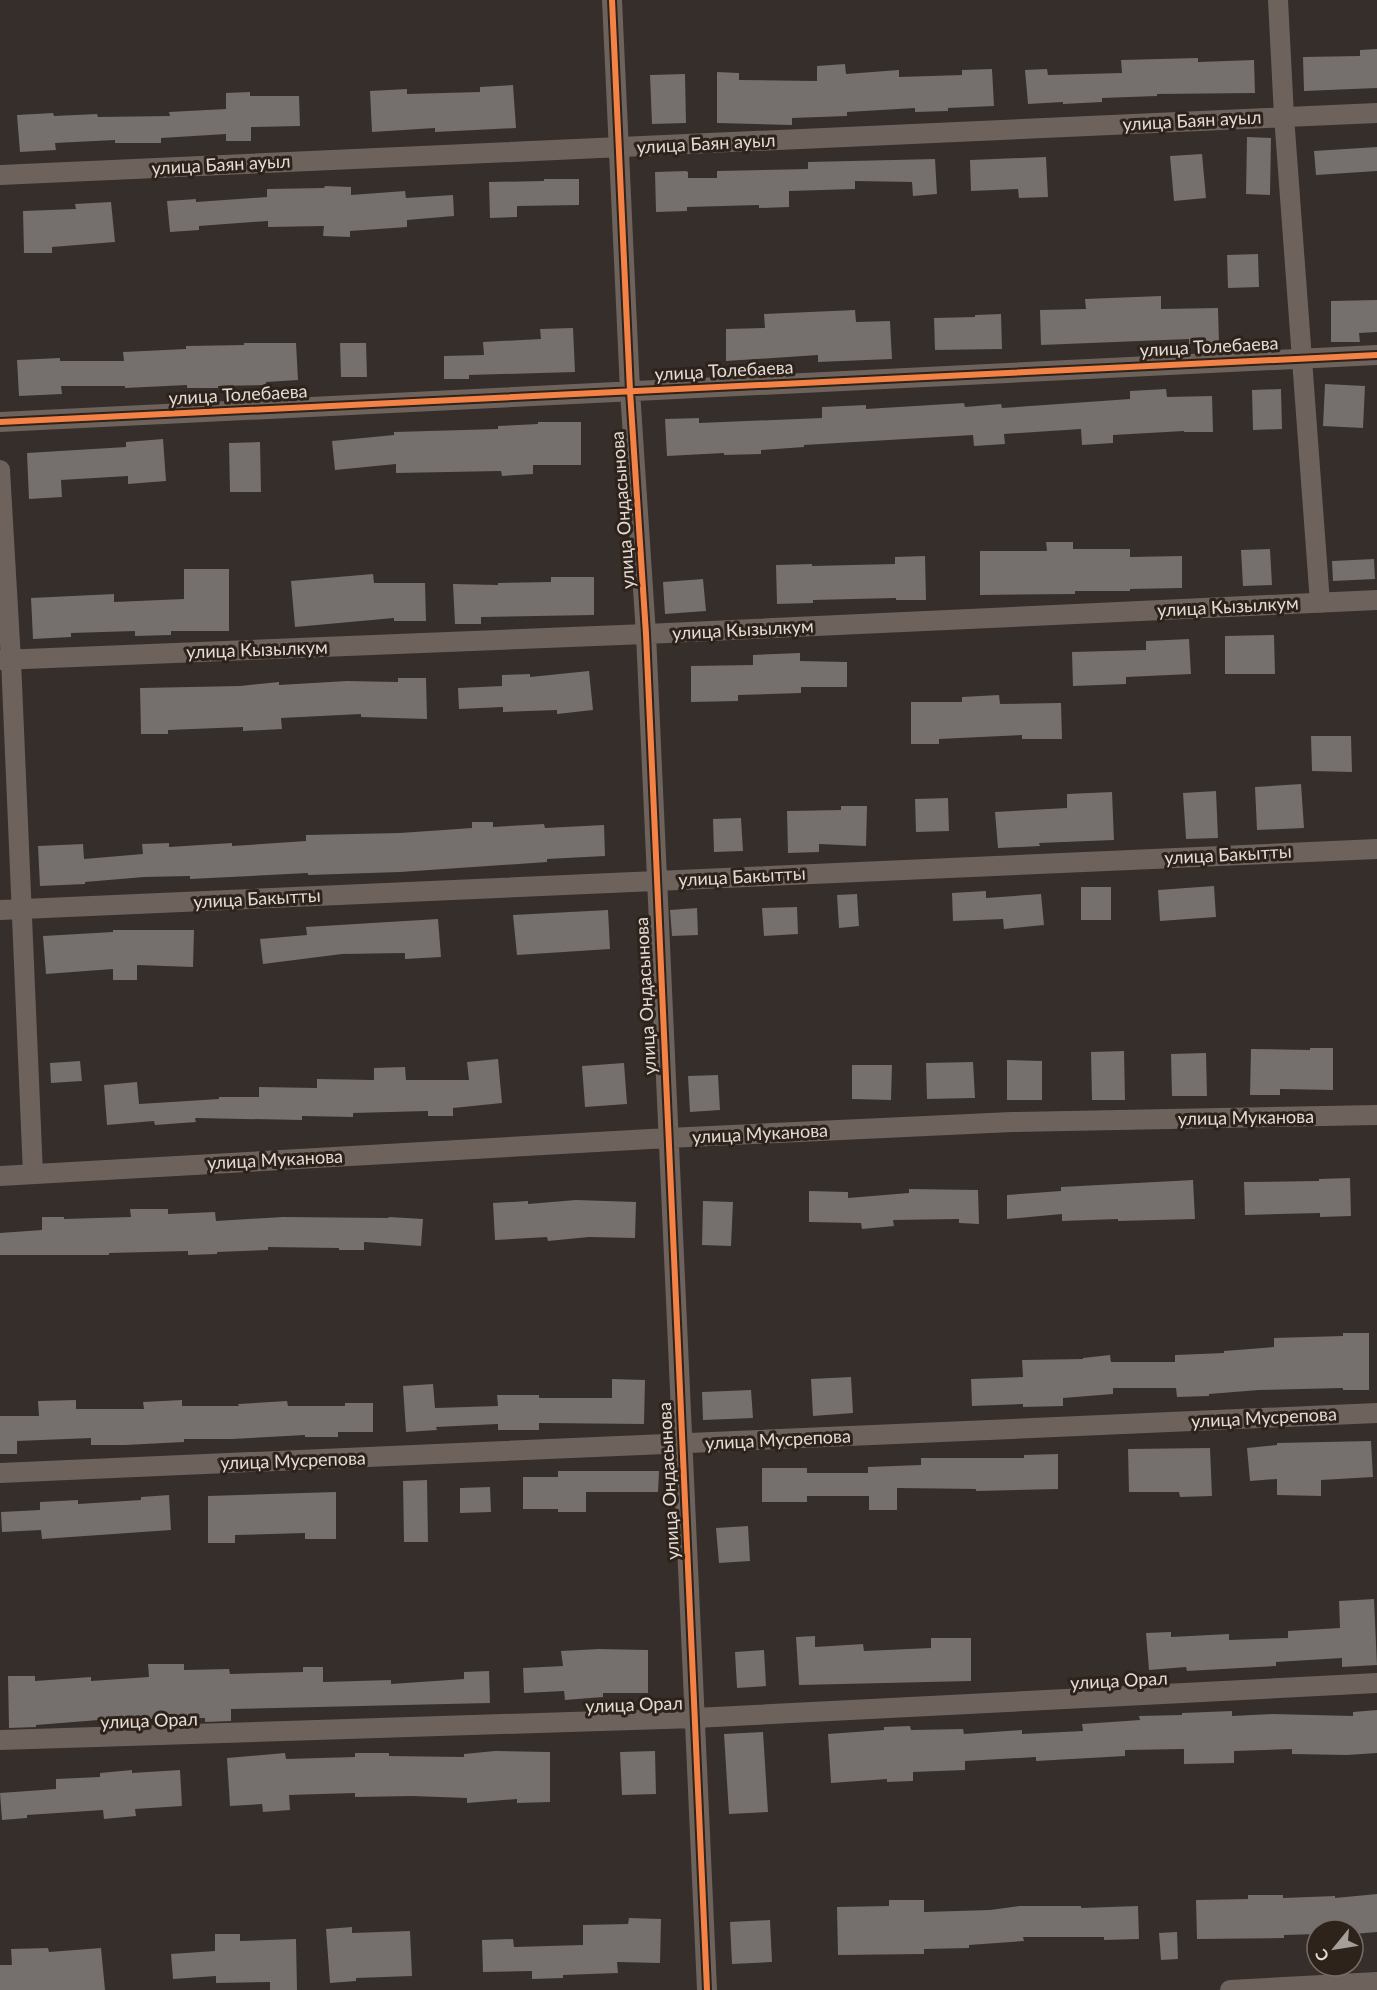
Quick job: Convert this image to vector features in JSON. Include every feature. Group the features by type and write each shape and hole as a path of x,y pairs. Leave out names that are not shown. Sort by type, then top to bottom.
{"street":[{"name":"улица Ондасынова","path":"612,0 630,391 646,634 707,1990"},
{"path":"1278,0 1284,116 1320,603"},
{"name":"улица Баян ауыл","path":"0,175 1377,113"},
{"name":"улица Толебаева","path":"0,422 1377,355"},
{"path":"0,470 6,660 21,909 33,1174"},
{"name":"улица Кызылкум","path":"6,660 646,634 1377,600"},
{"name":"улица Бакытты","path":"0,910 1377,849"},
{"name":"улица Муканова","path":"0,1176 668,1138 1012,1122 1377,1115"},
{"name":"улица Мусрепова","path":"0,1473 1377,1413"},
{"name":"улица Орал","path":"0,1740 695,1718 1377,1683"},
{"path":"1230,1990 1377,1982"}],"building":[{"path":"1377,49 1377,88 1304,91 1303,57 1360,56 1360,50"},
{"path":"1198,58 1198,62 1254,60 1255,93 1157,94 1157,96 1102,98 1102,102 1028,104 1025,70 1047,69 1048,75 1122,73 1121,60"},
{"path":"845,64 846,74 899,70 899,77 962,75 962,70 992,69 994,106 948,108 948,111 915,112 915,108 847,112 847,116 792,118 792,125 717,123 717,72 739,73 739,80 817,81 817,66"},
{"path":"685,74 686,123 652,124 650,75"},
{"path":"513,85 516,128 435,132 435,128 372,132 370,91 407,89 407,94 480,92 480,87"},
{"path":"250,92 250,96 299,96 300,126 251,127 251,141 226,141 226,134 161,138 161,143 115,143 115,140 55,143 56,150 20,152 17,115 53,113 54,116 97,114 98,117 170,116 169,112 226,109 226,93"},
{"path":"1247,137 1271,138 1270,195 1246,194"},
{"path":"1377,147 1377,171 1316,175 1314,151"},
{"path":"1202,154 1206,198 1174,201 1170,156"},
{"path":"1046,157 1048,197 1019,198 1018,189 971,191 970,160"},
{"path":"935,159 937,194 913,196 912,182 855,181 855,189 789,191 789,207 759,208 759,205 687,207 687,211 656,212 655,172 686,171 688,178 717,178 717,171 808,169 808,162"},
{"path":"544,179 579,179 579,205 517,206 517,217 490,218 489,182 544,181"},
{"path":"325,186 351,187 351,195 405,191 406,198 453,195 454,216 407,220 407,227 350,231 350,237 323,236 324,226 268,227 268,221 199,226 199,230 170,232 167,201 196,199 196,202 267,197 267,189 324,188"},
{"path":"111,202 115,242 52,247 52,253 24,253 23,211 76,209 75,204"},
{"path":"1258,254 1259,287 1228,288 1227,255"},
{"path":"1161,296 1161,309 1218,308 1219,343 1189,344 1189,339 1041,345 1040,310 1086,309 1085,299"},
{"path":"1377,300 1377,332 1359,333 1360,342 1331,342 1331,301"},
{"path":"855,310 856,322 890,321 892,359 818,362 818,355 726,361 726,329 765,328 764,314"},
{"path":"1001,314 1002,349 935,350 934,318"},
{"path":"573,328 575,372 469,375 469,379 444,379 444,356 484,355 483,342 541,339 540,329"},
{"path":"244,343 296,343 298,380 266,382 266,385 218,386 218,388 187,388 187,385 125,388 125,386 61,386 62,394 19,396 17,360 60,358 60,361 124,361 123,352 186,349 186,346 244,345"},
{"path":"340,343 366,343 367,377 341,377"},
{"path":"1325,384 1365,386 1363,428 1323,426"},
{"path":"1166,389 1167,397 1212,396 1213,432 1184,431 1113,435 1113,443 1082,445 1081,429 1004,434 1005,444 974,446 973,435 804,445 804,447 761,450 761,454 667,456 665,419 699,418 699,423 822,418 822,407 866,405 866,409 964,403 965,407 1001,404 1002,408 1130,399 1130,391"},
{"path":"1281,389 1282,429 1253,430 1252,390"},
{"path":"538,422 581,422 581,465 533,465 533,474 502,476 501,471 396,473 396,464 335,470 332,441 394,435 394,432 498,429 498,426 538,424"},
{"path":"163,439 166,481 128,484 128,476 61,480 62,497 29,499 27,453 126,447 126,442"},
{"path":"260,442 261,492 230,492 229,443"},
{"path":"1046,542 1073,542 1073,549 1130,549 1130,557 1182,556 1182,588 1075,591 1075,594 980,595 980,551 1047,551"},
{"path":"1270,549 1272,585 1243,586 1241,550"},
{"path":"925,556 926,600 896,600 896,598 813,600 813,603 777,604 776,565 895,564 895,557"},
{"path":"1374,559 1375,579 1333,581 1332,561"},
{"path":"184,569 229,569 229,631 171,631 171,635 135,636 135,631 71,633 71,637 33,639 31,598 114,594 114,602 184,599"},
{"path":"373,574 374,583 425,583 426,621 394,621 394,618 295,627 291,581"},
{"path":"551,577 594,577 594,615 481,617 481,624 455,624 453,584 498,585 498,583 551,582"},
{"path":"703,579 706,611 665,614 663,582"},
{"path":"1274,635 1275,674 1225,674 1225,636"},
{"path":"1189,639 1191,674 1126,677 1126,684 1073,686 1072,652 1146,650 1146,641"},
{"path":"800,653 800,661 847,662 847,687 801,687 801,693 738,695 738,701 691,702 691,666 753,665 753,655"},
{"path":"589,671 593,710 557,714 557,710 503,712 503,707 459,709 458,688 502,686 502,675 530,674 530,677"},
{"path":"398,678 426,678 427,719 361,717 361,714 281,718 282,729 243,731 243,727 168,730 168,734 141,734 140,688 240,686 279,682 279,685 347,681 398,682"},
{"path":"999,695 1000,704 1061,703 1062,739 1022,739 1022,735 939,739 939,744 911,744 911,702 962,702 962,697"},
{"path":"1311,736 1351,736 1352,772 1312,771"},
{"path":"1301,784 1304,828 1257,830 1255,787"},
{"path":"1216,791 1218,838 1186,839 1183,793"},
{"path":"1112,792 1114,840 1039,843 1040,846 998,848 995,812 1067,808 1067,794"},
{"path":"948,798 949,831 916,832 915,799"},
{"path":"841,806 867,806 866,846 819,844 819,852 788,853 787,811 841,810"},
{"path":"741,818 743,851 714,852 713,819"},
{"path":"472,822 493,822 493,827 544,824 545,828 604,825 605,856 400,872 308,875 308,873 190,879 190,876 144,877 85,882 85,884 40,886 38,846 83,844 84,859 143,854 142,844 169,843 169,847 232,843 232,846 306,841 306,835 400,833 472,828"},
{"path":"1214,886 1216,917 1160,921 1158,890"},
{"path":"1081,887 1111,887 1111,920 1081,920"},
{"path":"986,891 986,898 1041,894 1044,925 1004,929 1003,919 953,921 952,893"},
{"path":"857,894 859,926 839,928 837,895"},
{"path":"797,907 798,934 764,936 762,908"},
{"path":"697,908 698,935 672,936 670,910"},
{"path":"608,910 610,949 517,955 513,915"},
{"path":"438,919 441,957 405,959 405,953 342,954 263,964 260,939 307,935 306,927"},
{"path":"113,930 194,930 193,967 137,965 137,980 113,980 113,969 46,974 43,936 113,932"},
{"path":"1310,1048 1333,1048 1333,1090 1280,1089 1280,1095 1250,1095 1251,1049 1310,1050"},
{"path":"1124,1051 1125,1100 1092,1100 1091,1052"},
{"path":"1206,1053 1207,1096 1172,1096 1171,1054"},
{"path":"498,1059 502,1103 453,1108 453,1116 428,1116 428,1111 353,1113 353,1117 302,1116 302,1120 195,1118 196,1122 155,1125 154,1121 107,1125 104,1085 137,1082 139,1104 219,1099 219,1097 259,1097 259,1087 317,1088 317,1079 374,1080 374,1068 405,1067 406,1080 469,1080 467,1062"},
{"path":"1007,1060 1042,1061 1042,1100 1007,1100"},
{"path":"80,1061 82,1081 51,1083 50,1063"},
{"path":"973,1062 975,1098 927,1099 926,1063"},
{"path":"624,1063 627,1104 585,1107 582,1066"},
{"path":"852,1065 892,1065 891,1100 852,1099"},
{"path":"718,1075 720,1110 690,1112 688,1076"},
{"path":"1350,1178 1351,1216 1320,1217 1320,1213 1245,1215 1244,1182 1319,1181 1319,1179"},
{"path":"1193,1180 1195,1219 1062,1221 1062,1214 1007,1219 1007,1195 1061,1191 1061,1187"},
{"path":"909,1189 978,1190 979,1224 959,1223 959,1219 893,1220 894,1226 862,1229 861,1223 809,1222 809,1191 848,1192 848,1198 909,1193"},
{"path":"576,1200 636,1202 635,1238 589,1237 548,1241 547,1237 495,1240 493,1203 528,1201 528,1204"},
{"path":"703,1201 733,1202 731,1246 702,1245"},
{"path":"130,1209 168,1209 168,1214 215,1212 216,1221 283,1217 423,1219 421,1246 364,1242 364,1250 268,1247 268,1250 188,1255 188,1251 109,1253 109,1255 0,1255 0,1233 42,1230 42,1217 64,1217 64,1219 131,1217"},
{"path":"1343,1333 1369,1333 1369,1390 1343,1390 1343,1388 1259,1390 1177,1397 1176,1388 1113,1388 1113,1394 1063,1398 1063,1406 1023,1407 1023,1404 972,1406 971,1379 1023,1377 1022,1360 1083,1359 1110,1355 1111,1362 1175,1362 1175,1355 1224,1353 1224,1351 1274,1347 1274,1338 1343,1336"},
{"path":"851,1377 853,1413 813,1416 811,1379"},
{"path":"612,1379 645,1380 644,1424 539,1423 539,1430 498,1430 498,1424 436,1427 437,1430 406,1432 403,1386 433,1384 435,1408 498,1406 497,1395 539,1395 539,1398 612,1398"},
{"path":"751,1390 753,1418 703,1420 702,1392"},
{"path":"76,1400 76,1409 144,1409 143,1402 182,1400 182,1406 239,1406 238,1404 287,1401 288,1406 345,1406 345,1403 373,1403 373,1432 338,1432 338,1437 305,1437 305,1435 184,1439 184,1442 125,1445 91,1445 91,1438 17,1441 17,1454 0,1454 0,1416 39,1416 38,1401"},
{"path":"1371,1441 1373,1477 1321,1480 1321,1496 1277,1495 1277,1479 1250,1481 1247,1448 1277,1445 1277,1443"},
{"path":"1210,1448 1212,1496 1180,1497 1179,1492 1129,1492 1128,1449"},
{"path":"1058,1454 1058,1489 976,1491 976,1489 897,1488 897,1510 869,1510 869,1496 807,1496 807,1502 762,1502 762,1468 807,1468 807,1473 868,1473 868,1467 921,1465 921,1458 1024,1458 1024,1455"},
{"path":"558,1471 659,1471 658,1492 586,1492 586,1512 523,1509 523,1477 558,1477"},
{"path":"427,1480 428,1542 404,1542 403,1481"},
{"path":"490,1487 491,1512 460,1513 460,1488"},
{"path":"336,1492 336,1539 305,1539 305,1533 235,1535 235,1543 208,1543 208,1496"},
{"path":"169,1495 171,1530 42,1539 41,1530 2,1532 1,1512 40,1510 40,1502 78,1500 78,1504 141,1500 141,1497"},
{"path":"748,1526 750,1561 719,1563 716,1528"},
{"path":"1374,1599 1377,1665 1342,1667 1342,1658 1276,1662 1276,1666 1187,1671 1186,1667 1149,1670 1146,1633 1171,1632 1171,1637 1229,1634 1229,1640 1288,1638 1288,1631 1340,1628 1339,1601"},
{"path":"815,1636 815,1647 863,1644 864,1651 931,1648 931,1638 971,1638 971,1681 799,1685 796,1637"},
{"path":"648,1650 648,1693 603,1693 603,1697 565,1700 564,1691 524,1693 523,1668 563,1666 561,1651"},
{"path":"764,1650 766,1686 737,1688 735,1652"},
{"path":"148,1664 184,1664 184,1670 229,1669 230,1674 303,1672 303,1667 323,1667 323,1682 391,1680 391,1684 464,1679 464,1672 489,1671 490,1703 231,1709 231,1721 205,1722 205,1718 149,1719 149,1716 9,1728 8,1676 35,1676 35,1681 91,1677 91,1681 149,1677"},
{"path":"1377,1710 1377,1753 1292,1754 1292,1749 1234,1751 1234,1763 1184,1764 1184,1749 1125,1750 1125,1756 1036,1761 1036,1757 965,1761 965,1770 913,1772 913,1781 887,1782 887,1779 831,1783 828,1734 910,1726 911,1730 963,1729 964,1734 1022,1730 1022,1734 1083,1731 1082,1724 1140,1720 1139,1716 1182,1715 1182,1713 1232,1711 1232,1716 1273,1714 1353,1716 1353,1712"},
{"path":"763,1732 768,1812 729,1814 724,1734"},
{"path":"495,1751 550,1752 550,1802 517,1803 517,1799 467,1803 467,1798 355,1797 355,1793 289,1795 290,1810 263,1812 262,1804 230,1806 227,1758 285,1753 286,1759 355,1757 355,1753 464,1757 464,1754"},
{"path":"655,1751 656,1794 622,1795 620,1752"},
{"path":"132,1770 132,1773 180,1770 182,1806 135,1809 136,1816 104,1819 103,1810 27,1815 27,1818 2,1820 0,1793 56,1789 56,1779 100,1777 100,1773"},
{"path":"1377,1894 1377,1932 1365,1933 1365,1918 1305,1918 1305,1934 1284,1935 1284,1938 1197,1939 1196,1900 1248,1899 1248,1895 1283,1895 1283,1898 1335,1896 1335,1898"},
{"path":"889,1900 924,1900 924,1912 990,1910 1020,1906 1081,1906 1081,1908 1138,1906 1139,1939 1023,1937 1024,1941 969,1945 969,1948 924,1949 924,1954 838,1955 837,1907 889,1906"},
{"path":"629,1918 661,1919 660,1963 617,1962 618,1973 563,1975 563,1978 532,1979 532,1971 483,1972 482,1940 513,1939 514,1947 583,1945 583,1925 628,1924"},
{"path":"770,1920 772,1962 732,1964 730,1922"},
{"path":"352,1927 352,1933 410,1931 412,1976 356,1978 356,1981 330,1983 326,1929"},
{"path":"1177,1932 1178,1959 1161,1960 1159,1933"},
{"path":"215,1934 240,1934 240,1941 296,1939 297,1990 270,1990 270,1982 216,1983 216,1976 173,1979 171,1954 215,1951"},
{"path":"48,1948 49,1952 101,1948 105,1990 0,1990 0,1965 12,1965 11,1949"}],"cycle path":[{"path":"612,0 630,391 646,634 707,1990"},
{"path":"0,422 1377,355"}]}
